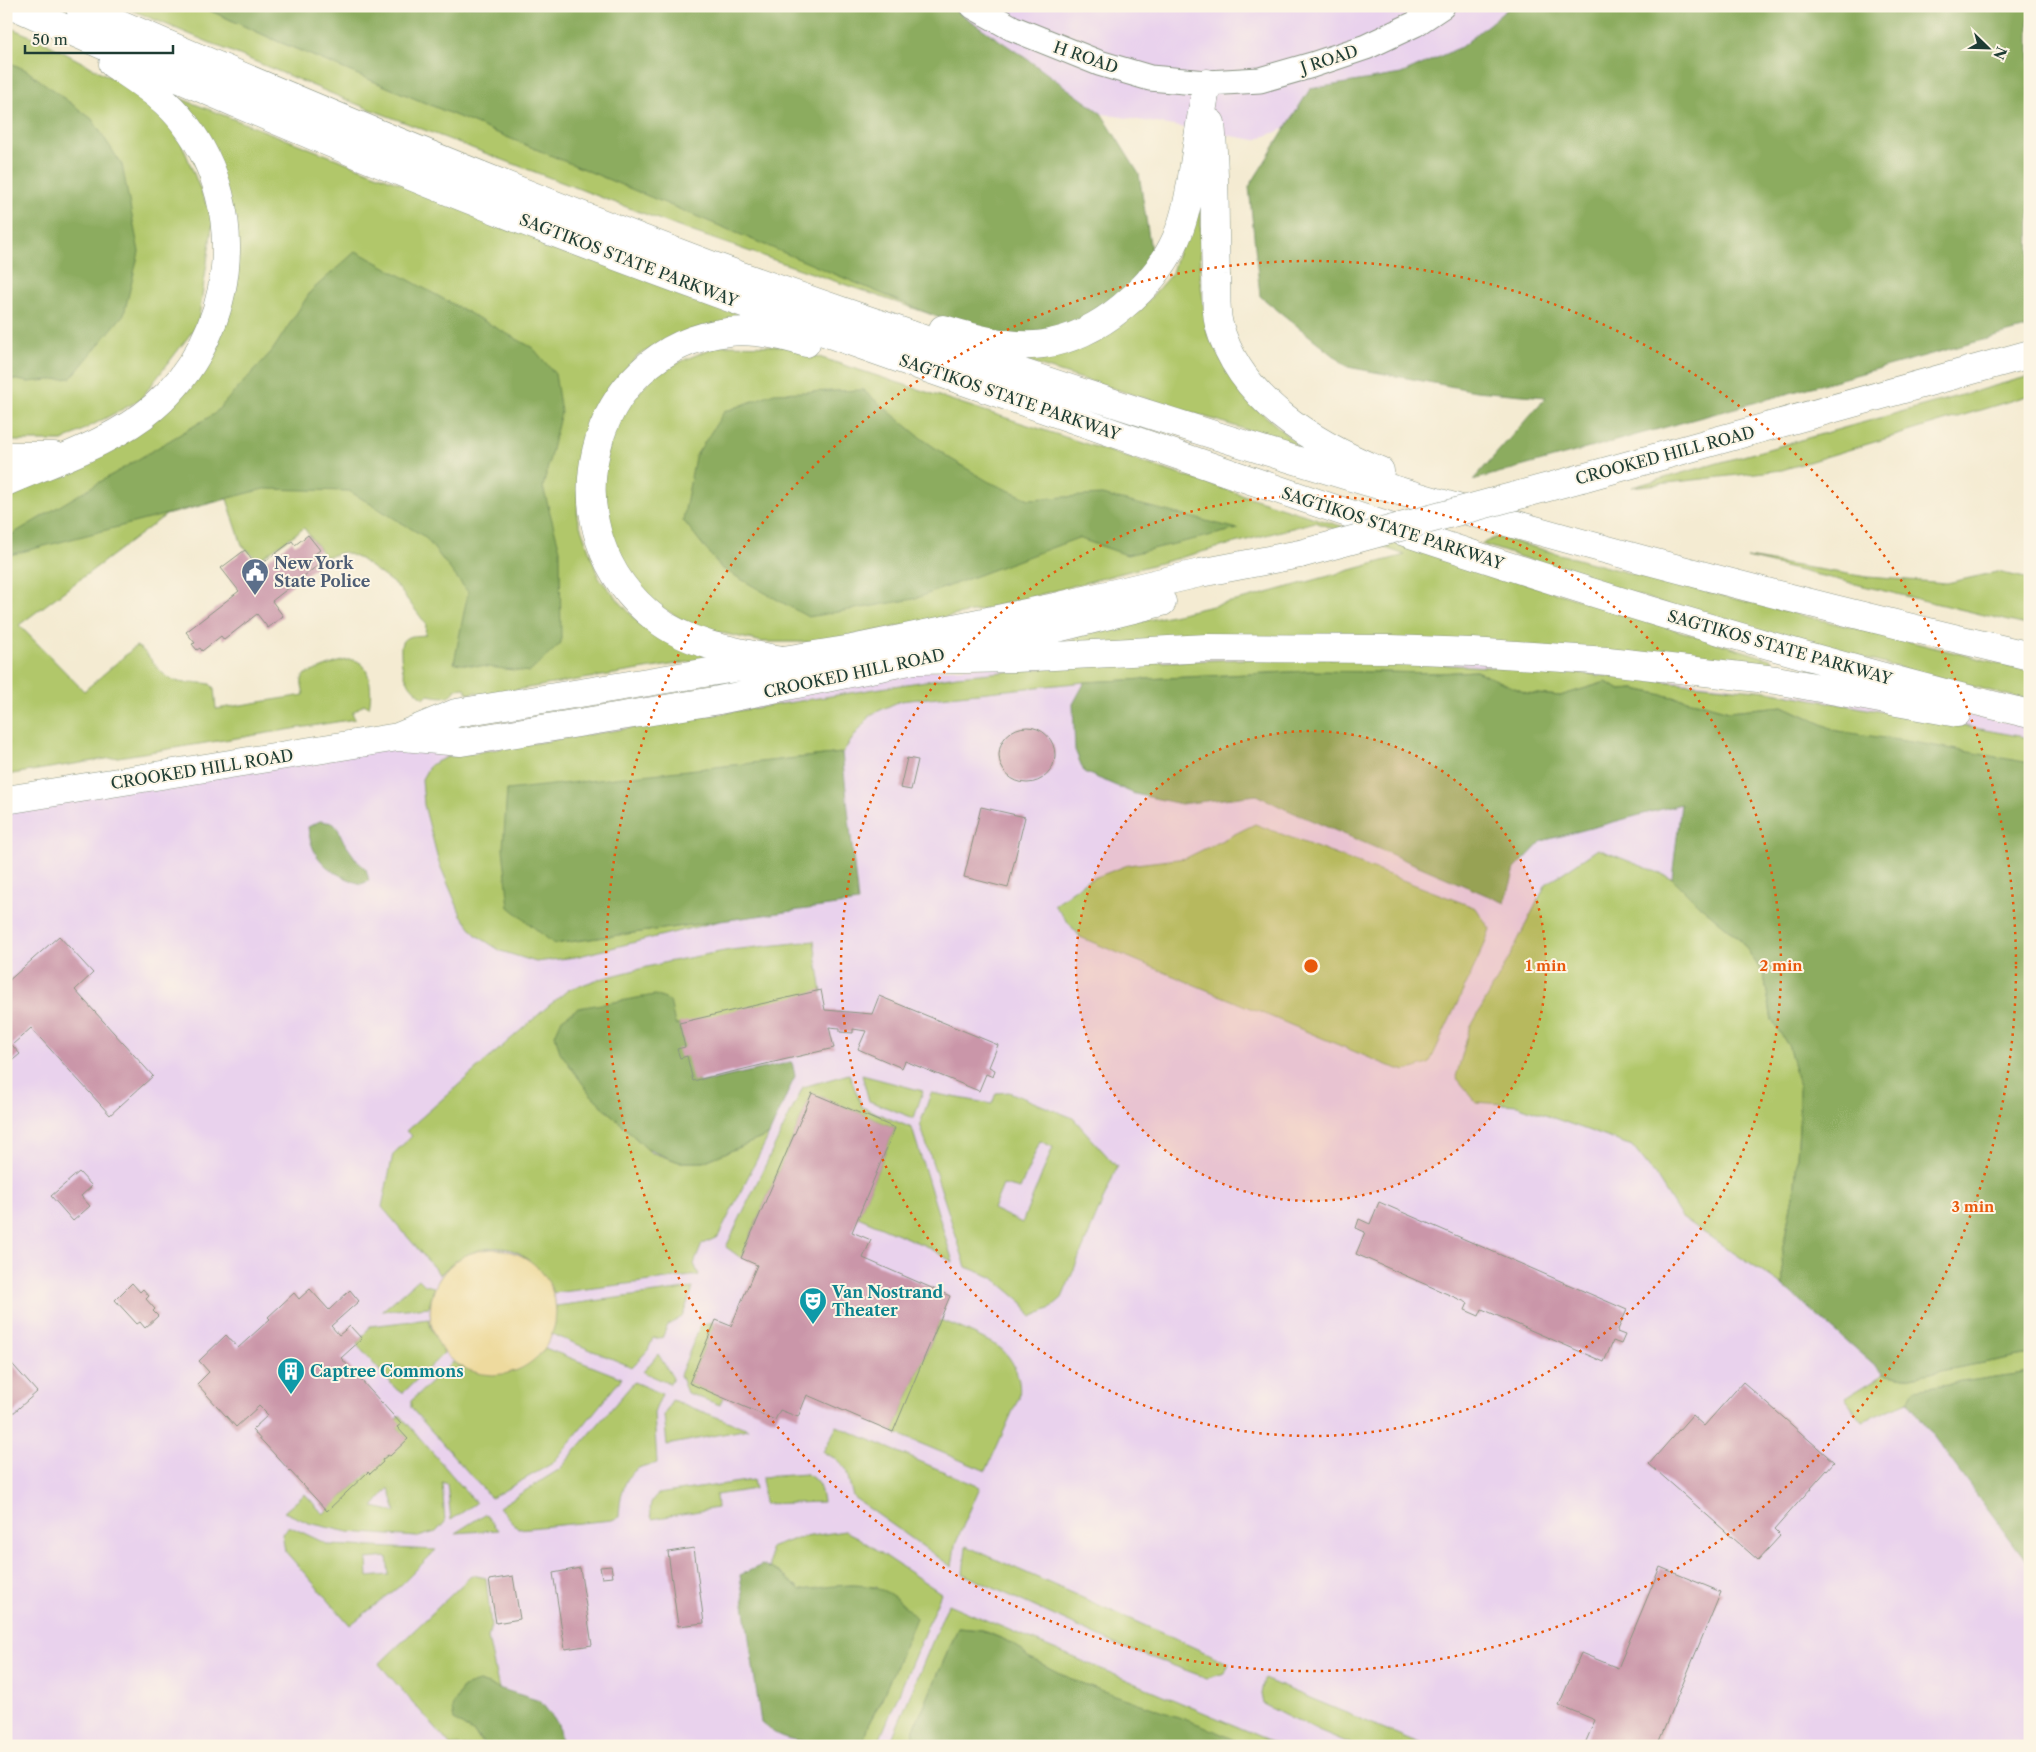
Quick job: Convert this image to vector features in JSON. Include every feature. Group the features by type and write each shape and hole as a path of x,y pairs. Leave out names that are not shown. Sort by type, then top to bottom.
{"main road":[{"name":"SAGTIKOS STATE PARKWAY","path":"15,6 252,111 553,232 754,308 953,378 1554,582 1721,632 1968,700 2030,714"},
{"name":"SAGTIKOS STATE PARKWAY","path":"78,6 356,125 715,266 1149,416 1496,520 1790,599 2030,656"},
{"path":"6,482 112,435 154,408 172,390 204,344 216,316 224,288 226,232 216,182 207,159 185,123 170,106 153,92 51,22"},
{"path":"715,266 973,338 1009,344 1044,344 1076,335 1108,318 1136,296 1158,270 1176,239 1188,200 1207,83"},
{"path":"1207,83 1214,148 1214,235 1218,324 1232,357 1254,387 1279,414 1311,437 1348,457 1496,520"},
{"path":"781,660 712,645 675,630 656,620 641,607 627,592 615,574 596,533 590,486 592,462 598,439 621,396 651,363 669,351 707,336 728,332 768,333 834,352 953,378"},
{"name":"CROOKED HILL ROAD","path":"6,800 398,737 456,713 852,649 1131,590 1200,573 1300,554 2030,354"},
{"path":"6,456 65,456"},
{"name":"CROOKED HILL ROAD","path":"398,737 461,742 714,701 919,660 1068,626 1174,599 1240,580 1300,554"},
{"path":"919,660 1016,658 1207,648 1391,649 1490,653 1608,661 1776,680 1994,721 2030,725"}],"street":[{"name":"H ROAD","path":"973,6 1012,28 1099,63 1150,78 1207,83"},
{"name":"J ROAD","path":"1207,83 1260,80 1312,65 1366,47 1415,24 1442,6"}],"shaded area":[{"path":"888,6 1606,6 1255,140 1063,107"},
{"path":"1467,656 1944,711 2030,726 2030,1746 6,1746 6,803 749,684 1086,659"}],"green space":[{"path":"122,6 200,6 277,41 947,320 679,227 359,105"},
{"path":"200,6 949,6 1027,59 1101,113 1139,174 1153,263 1095,318 1015,338 947,321 277,41"},
{"path":"1511,6 2029,6 2030,327 1473,480 1546,397 1476,391 1348,367 1260,296 1249,187 1310,89 1401,74 1461,47"},
{"path":"6,26 40,40 125,85 176,129 213,221 198,324 140,400 62,441 6,441"},
{"path":"6,61 26,70 92,119 122,165 139,252 124,314 71,378 28,382 6,378"},
{"path":"174,96 749,318 691,330 638,355 595,409 580,456 577,517 599,578 635,619 683,646 714,658 478,696 477,692 468,694 465,688 456,689 447,696 427,695 424,698 413,689 404,674 401,648 403,640 412,636 425,635 426,624 397,586 360,559 344,552 325,557 304,528 258,560 242,545 227,499 166,515 19,625 84,691 136,646 145,653 161,672 171,679 185,683 210,684 214,688 216,709 304,695 302,682 305,674 342,661 355,660 366,669 371,693 369,707 364,704 352,713 355,719 6,775 6,492 159,415 233,285"},
{"path":"1202,171 1200,278 1208,336 1243,396 1299,446 1005,355 1096,343 1138,312 1172,273"},
{"path":"356,251 533,348 555,374 561,412 543,487 560,550 561,643 530,672 454,663 468,592 425,537 349,491 264,489 6,556 6,538 214,414 272,351 311,291"},
{"path":"719,345 785,346 1283,508 1773,660 1768,670 1069,644 1076,636 1249,598 1405,555 1315,522 982,610 819,642 763,642 694,627 641,595 608,541 599,481 616,418 657,372"},
{"path":"2030,376 2030,395 1782,470 1632,487"},
{"path":"863,390 921,438 951,459 989,482 1029,499 1102,495 1238,529 1127,555 1078,538 914,599 808,617 721,568 683,520 695,457 724,412 774,393"},
{"path":"1497,537 1625,572 2030,671 2030,701 1717,621 1481,544"},
{"path":"1747,558 1867,577 1947,583 1997,572 2030,579 2030,626"},
{"path":"1304,657 1543,670 1767,691 2030,738 2030,765 1837,731 1783,706 1729,711 1635,689 1620,690 1606,682 1560,696 1526,693 1476,671 1439,673 1309,671 1085,682 900,701 870,715 842,753 507,791 554,944 720,921 575,957 536,962 501,951 476,935 461,915 439,863 424,805 422,779 430,765 447,757 957,676 1095,664"},
{"path":"1309,671 1439,673 1476,671 1526,693 1560,696 1606,682 1620,690 1635,689 1729,711 1783,706 1837,731 2030,763 2030,1354 1904,1378 1884,1374 1783,1286 1782,1251 1795,1186 1799,1128 1799,1086 1789,1047 1772,1020 1764,975 1740,939 1698,904 1672,878 1681,804 1542,841 1515,869 1505,903 1285,809 1257,795 1181,804 1135,794 1084,772 1075,750 1073,704 1085,682"},
{"path":"842,753 858,902 554,944 509,907 503,848 507,790"},
{"path":"320,821 333,823 338,829 344,842 358,862 366,869 369,881 361,884 340,875 318,858 310,839 308,827"},
{"path":"1255,824 1476,908 1490,929 1484,946 1429,1064 1405,1071 1389,1066 1080,937 1054,905 1086,881 1128,865 1186,858"},
{"path":"1598,849 1672,878 1698,904 1740,939 1764,975 1772,1020 1789,1047 1799,1086 1799,1128 1795,1186 1782,1251 1783,1286 1682,1218 1655,1175 1632,1146 1517,1105 1476,1102 1456,1077 1469,1030 1508,960 1546,884"},
{"path":"814,941 822,993 684,1026 675,1024 590,1094 650,1152 679,1162 703,1162 769,1135 718,1237 702,1244 694,1264 699,1275 554,1293 545,1279 521,1254 511,1250 489,1248 457,1260 440,1275 382,1207 393,1154 412,1136 406,1131 568,990 596,980 667,962 730,950"},
{"path":"655,995 670,1001 675,1024 684,1026 699,1083 792,1062 795,1076 769,1135 703,1162 679,1162 647,1149 590,1094 560,1052 555,1035 562,1019 578,1008"},
{"path":"849,1074 862,1107 912,1128 953,1262 928,1247 858,1217 895,1128 812,1093 741,1258 726,1247 803,1087"},
{"path":"862,1075 923,1091 914,1118 869,1101"},
{"path":"1009,1092 1073,1118 1117,1167 1062,1298 1049,1309 1031,1317 1023,1303 992,1277 966,1267 920,1124 931,1093 992,1104 996,1093","holes":["1040,1141 1053,1147 1022,1223 993,1209 1003,1185 1020,1189"]},
{"path":"419,1279 425,1285 434,1287 429,1307 382,1311"},
{"path":"693,1288 682,1317 668,1325 662,1338 653,1338 648,1350 632,1367 552,1334 556,1306"},
{"path":"429,1319 431,1328 444,1353 403,1393 397,1390 357,1345 370,1326"},
{"path":"940,1320 1000,1348 1016,1370 1020,1390 1019,1397 986,1471 893,1432"},
{"path":"712,1322 713,1327 689,1383 723,1397 720,1405 687,1393 680,1375 700,1326"},
{"path":"545,1348 622,1378 553,1463 491,1498 411,1408 411,1401 453,1362 462,1368 537,1357"},
{"path":"658,1354 673,1378 670,1384 643,1372"},
{"path":"2030,1354 2030,1372 1915,1389 1908,1402 1863,1421 1845,1398 1884,1374 1904,1378"},
{"path":"2030,1372 2030,1570 2025,1560 1908,1402 1914,1389"},
{"path":"634,1382 662,1394 654,1413 657,1463 641,1467 630,1476 623,1489 619,1517 612,1520 518,1529 499,1507 560,1469"},
{"path":"672,1400 748,1429 667,1445 664,1415"},
{"path":"400,1415 476,1503 451,1520 447,1484 442,1482 445,1522 436,1532 417,1537 348,1532 309,1523 284,1512 305,1494 323,1514 407,1438 393,1422","holes":["389,1488 396,1512 373,1507"]},
{"path":"837,1426 980,1487 955,1545 952,1567 853,1497 846,1469 836,1459 823,1452"},
{"path":"806,1474 819,1485 823,1502 764,1504 762,1477"},
{"path":"753,1480 755,1489 716,1495 717,1508 652,1519 650,1505 658,1494"},
{"path":"485,1514 498,1530 455,1533"},
{"path":"287,1527 291,1527 329,1545 436,1550 400,1586 350,1625 285,1551 282,1534","holes":["387,1557 389,1575 368,1577 367,1559"]},
{"path":"845,1531 941,1593 877,1746 862,1746 868,1725 882,1699 877,1587 852,1585 801,1590 779,1572 770,1569 770,1548 797,1538"},
{"path":"966,1546 1229,1663 1225,1673 1207,1678 1122,1647 963,1574"},
{"path":"762,1565 779,1572 801,1590 860,1585 883,1590 896,1598 916,1618 883,1696 868,1725 862,1746 813,1746 812,1742 790,1739 779,1735 761,1723 740,1575"},
{"path":"472,1575 486,1578 491,1625 488,1638 499,1689 479,1682 454,1720 474,1733 485,1746 451,1746 379,1664"},
{"path":"948,1604 1283,1746 1247,1746 1199,1725 1075,1681 1028,1657 1012,1643 982,1630 958,1628 914,1729 913,1746 889,1746"},
{"path":"958,1628 981,1630 1012,1643 1028,1657 1075,1681 1204,1726 1247,1746 913,1746 914,1729"},
{"path":"1264,1679 1426,1746 1356,1746 1290,1718 1263,1704 1261,1694"},
{"path":"479,1682 540,1701 558,1724 562,1746 487,1746 474,1733 454,1720 452,1708 463,1687"}],"sand":[{"path":"493,1249 517,1253 538,1267 552,1288 556,1312 552,1336 538,1357 517,1371 493,1375 469,1371 448,1357 434,1336 430,1312 434,1288 448,1267 469,1253"}],"building":[{"name":"New York State Police","path":"308,535 320,550 315,554 322,562 272,601 283,616 268,628 257,614 224,640 221,636 202,651 200,648 197,650 192,644 195,643 186,632 239,591 221,568 245,550 258,567 292,541 295,545"},
{"path":"1022,727 1032,727 1047,735 1053,744 1055,755 1053,766 1047,775 1032,783 1022,783 1011,778 1004,771 999,760 999,750 1004,739 1011,732"},
{"path":"907,758 918,760 911,790 900,788"},
{"path":"981,807 1025,817 1008,888 964,877"},
{"path":"59,936 93,973 75,990 153,1076 110,1115 31,1028 12,1045 20,1054 8,1064 6,1061 6,983"},
{"path":"821,990 825,1010 872,1014 879,996 998,1045 989,1067 995,1070 993,1077 986,1074 979,1091 905,1061 902,1068 858,1049 866,1031 853,1029 853,1033 840,1032 840,1028 829,1027 834,1048 693,1081 687,1056 680,1058 677,1049 685,1047 679,1023"},
{"path":"812,1093 895,1128 852,1232 871,1240 863,1258 950,1296 893,1432 807,1395 798,1417 780,1410 775,1420 689,1383 716,1320 731,1326 757,1265 741,1258"},
{"path":"79,1172 92,1186 81,1196 90,1206 73,1221 51,1196"},
{"path":"1379,1202 1627,1310 1617,1332 1625,1335 1621,1344 1613,1341 1604,1362 1482,1309 1479,1316 1465,1310 1468,1303 1356,1254 1365,1232 1356,1228 1359,1219 1370,1224"},
{"path":"132,1283 140,1292 143,1289 149,1296 146,1299 155,1309 153,1311 158,1316 145,1328 140,1322 137,1324 115,1300"},
{"name":"Captree Commons","path":"310,1289 329,1310 350,1290 359,1301 331,1326 339,1335 350,1326 362,1339 341,1358 401,1424 397,1427 408,1439 390,1456 388,1455 382,1460 383,1462 370,1474 368,1472 327,1511 252,1430 268,1415 259,1406 236,1427 197,1384 209,1372 199,1361 226,1335 238,1348 270,1319 268,1317 294,1293 299,1299"},
{"path":"6,1357 37,1392 11,1415 6,1410"},
{"path":"1743,1382 1834,1462 1774,1530 1780,1536 1758,1560 1649,1464 1692,1415 1704,1426"},
{"path":"694,1548 704,1623 678,1626 668,1552"},
{"path":"611,1566 613,1577 602,1578 600,1567"},
{"path":"1660,1567 1721,1592 1657,1746 1584,1746 1595,1720 1559,1705 1581,1653 1618,1668"},
{"path":"580,1568 592,1645 565,1649 553,1573"},
{"path":"513,1576 520,1619 496,1623 489,1580"}],"place":[{"name":"New York State Police","path":"255,596"},
{"name":"Van Nostrand Theater","path":"813,1325"},
{"name":"Captree Commons","path":"291,1395"}]}
